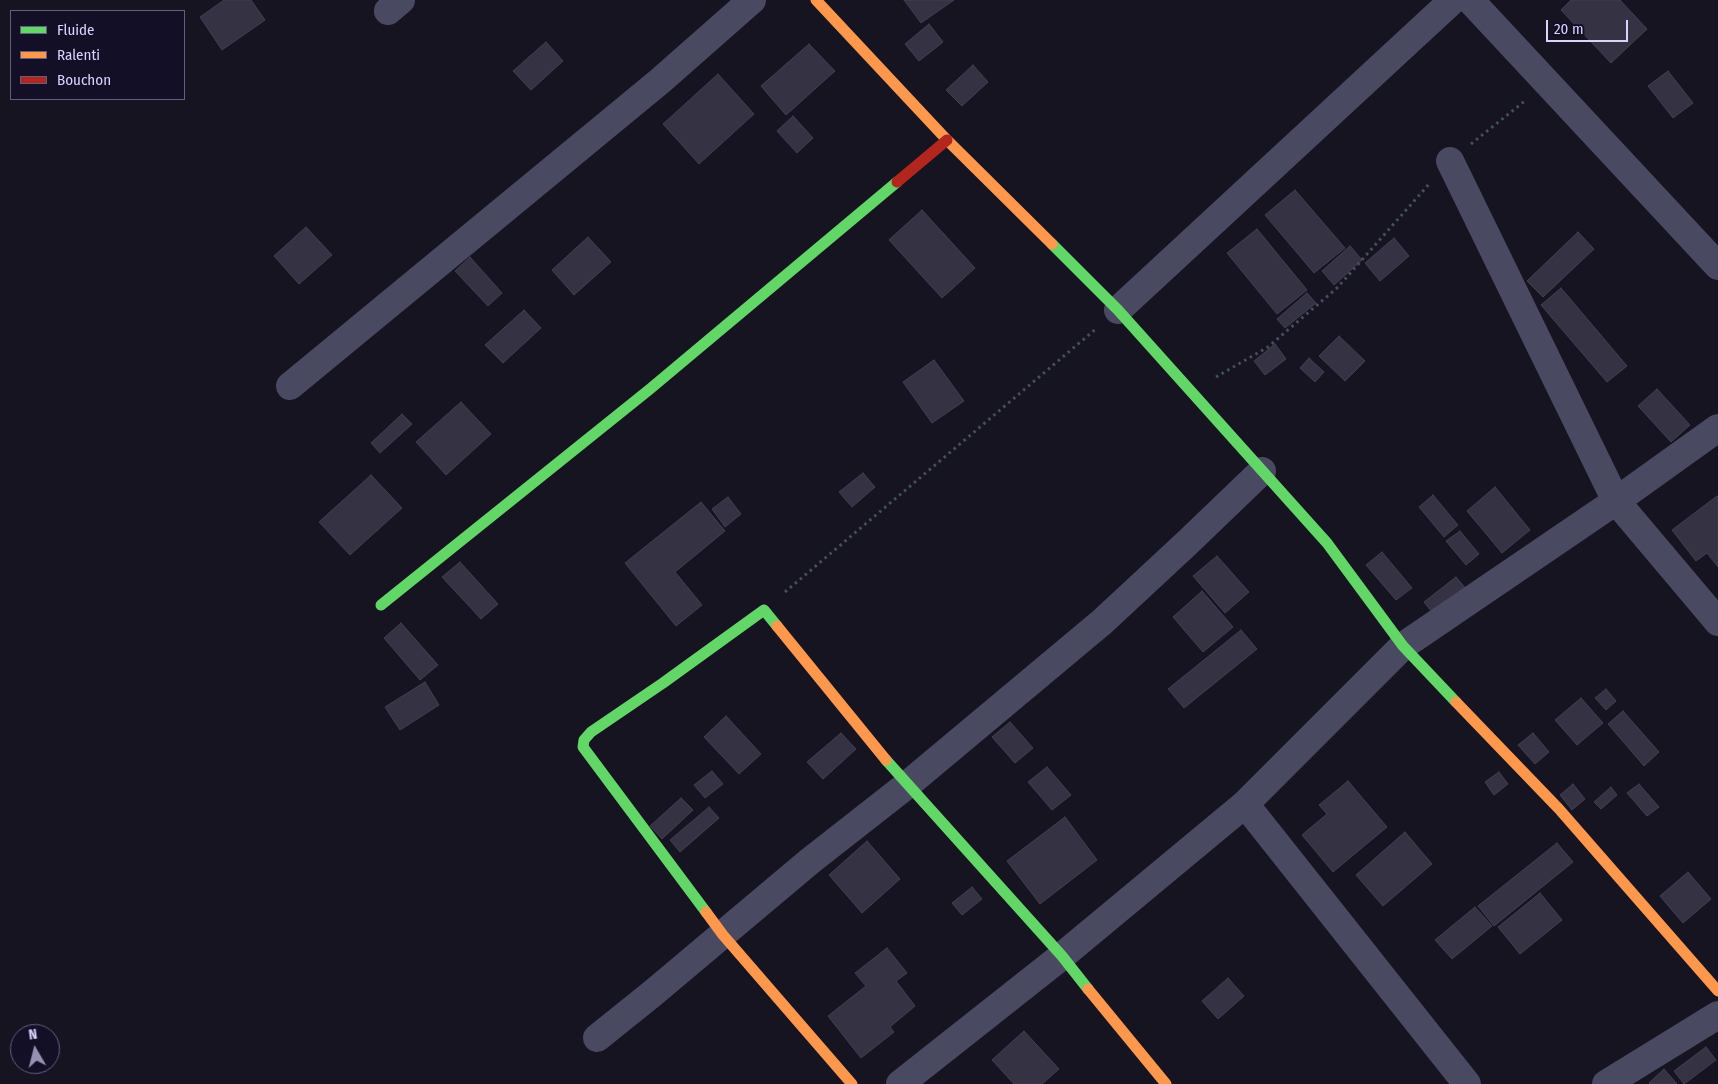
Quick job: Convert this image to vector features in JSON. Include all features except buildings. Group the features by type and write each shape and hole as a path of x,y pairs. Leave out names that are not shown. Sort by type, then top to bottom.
{"street":[{"path":"290,386 660,81 752,0"},
{"path":"816,0 947,140 1118,310 1192,391 1327,543 1403,646 1559,808 1718,991"},
{"path":"1118,310 1453,0"},
{"path":"1470,0 1718,266"},
{"path":"381,605 650,389 947,140"},
{"path":"1450,161 1616,500 1718,622"},
{"path":"900,1084 1062,956 1245,804 1403,646 1718,428"},
{"path":"597,1038 810,861 907,785 1102,622 1262,471"},
{"path":"852,1084 723,935 588,756 584,748 584,740 590,732 663,683 764,610 907,785 1062,956 1166,1084"},
{"path":"1245,804 1467,1084"},
{"path":"1606,1084 1718,1016"}],"path":[{"path":"1192,391 1268,347 1337,288 1450,161 1547,82"},
{"path":"764,610 1118,310"}],"traffic: fast":[{"path":"381,605 650,389 897,182"},
{"path":"1052,244 1118,310 1327,543 1403,646 1456,702"},
{"path":"706,912 583,747 584,740 591,732 764,610 777,626"},
{"path":"886,760 1062,956 1088,989"}],"traffic: slow":[{"path":"816,0 947,140 1052,244"},
{"path":"777,626 886,760"},
{"path":"1456,702 1559,809 1718,991"},
{"path":"706,912 723,935 852,1084"},
{"path":"1088,989 1166,1084"}],"traffic: jam":[{"path":"897,182 947,140"}]}
